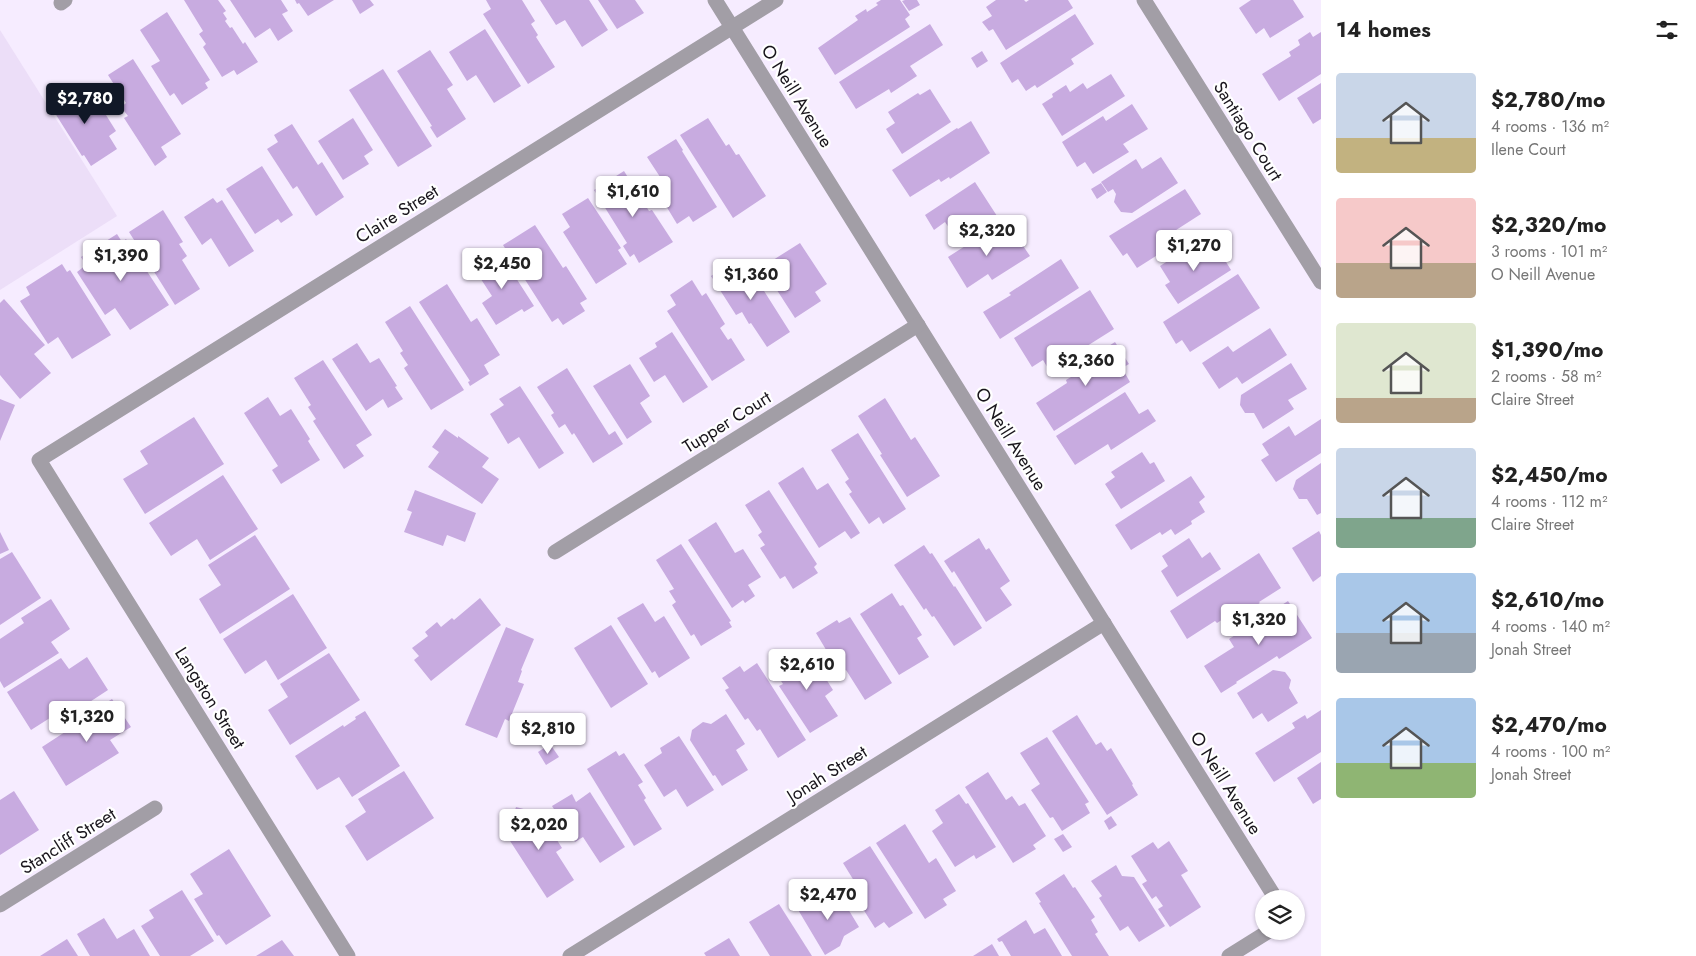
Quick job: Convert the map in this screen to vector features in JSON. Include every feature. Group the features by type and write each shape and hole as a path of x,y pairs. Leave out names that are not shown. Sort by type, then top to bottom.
{"street":[{"name":"O Neill Avenue","path":"715,0 1270,890"},
{"name":"Claire Street","path":"39,460 776,0"},
{"name":"Santiago Court","path":"1144,0 1321,282"},
{"name":"Tupper Court","path":"555,552 918,325"},
{"name":"Langston Street","path":"39,460 348,956"},
{"name":"Jonah Street","path":"570,956 1104,623"},
{"name":"Stancliff Street","path":"0,905 155,808"},
{"path":"1229,956 1255,940"}],"shaded area":[{"path":"0,30 117,216 0,290"}],"building":[{"path":"184,0 218,0 226,11 223,13 227,19 225,21 230,28 232,27 243,44 245,42 258,62 237,75 234,70 222,77 203,47 206,44 199,34 203,31"},
{"path":"230,0 281,0 288,11 282,14 293,31 278,41 270,28 255,38"},
{"path":"295,0 334,0 308,16"},
{"path":"352,0 370,0 374,5 360,14"},
{"path":"486,0 522,0 535,21 531,24 538,35 536,37 555,67 528,84 483,14 491,9"},
{"path":"540,0 589,0 608,30 582,47 565,20 556,25"},
{"path":"598,0 635,0 644,13 617,29"},
{"path":"881,0 900,0 910,15 905,19 910,27 835,75 818,48 858,20 855,16 866,9 867,12 878,5 876,3"},
{"path":"917,0 920,5 909,11 902,1"},
{"path":"996,0 1024,0 1026,2 1029,0 1068,0 1073,8 1006,50 993,29 989,31 982,22 992,16 986,7"},
{"path":"1251,0 1293,0 1304,17 1270,38 1264,28 1256,34 1239,8"},
{"path":"167,12 210,80 205,83 208,88 182,105 174,93 170,96 151,66 160,61 140,30"},
{"path":"1075,14 1094,44 1071,59 1074,64 1037,88 1035,85 1026,91 1018,79 1012,83 1000,63"},
{"path":"930,24 943,45 910,66 917,76 891,93 889,89 856,109 839,82"},
{"path":"485,29 521,86 494,103 476,75 467,81 449,52"},
{"path":"1310,32 1313,37 1321,32 1321,74 1279,101 1262,74 1291,56 1289,52 1300,45 1298,40"},
{"path":"430,50 453,85 447,89 466,119 437,138 430,127 432,126 397,71"},
{"path":"982,51 988,61 977,68 971,58"},
{"path":"133,59 181,134 161,147 167,157 155,166 124,118 128,116 121,107 126,103 108,75"},
{"path":"383,69 432,146 398,167 349,90"},
{"path":"1111,74 1125,96 1062,136 1042,104 1053,97 1052,94 1066,85 1070,92 1083,83 1087,89"},
{"path":"1321,83 1321,119 1313,124 1297,98"},
{"path":"74,86 86,105 96,99 116,131 109,136 117,149 91,166 84,155 82,156 48,102"},
{"path":"930,89 951,122 902,154 886,129 895,123 888,112 918,93 920,95"},
{"path":"1132,104 1148,129 1123,144 1129,152 1093,174 1085,162 1077,167 1062,142 1103,116 1106,121"},
{"path":"353,118 373,150 364,156 369,164 343,180 318,141"},
{"path":"708,118 726,146 729,144 736,155 739,154 766,196 733,218 680,135"},
{"path":"971,121 990,153 950,179 949,177 941,182 939,179 910,197 892,170"},
{"path":"292,124 318,165 322,162 344,197 316,216 297,186 293,189 267,149 278,142 274,135"},
{"path":"676,139 717,207 693,222 689,216 677,224 657,191 666,186 647,157"},
{"path":"1161,157 1178,183 1132,213 1121,212 1114,202 1116,194 1113,189 1108,192 1101,182 1136,159 1142,169"},
{"path":"262,166 293,215 281,223 278,219 255,234 226,189"},
{"path":"624,171 649,211 652,210 673,242 639,263 634,254 630,257 623,246 627,243 594,190"},
{"path":"975,182 997,216 958,241 945,222 934,230 925,215"},
{"path":"1101,183 1107,192 1097,199 1091,189"},
{"path":"1185,189 1201,214 1173,232 1175,235 1163,243 1167,249 1137,268 1127,253 1123,256 1109,236"},
{"path":"213,198 217,203 222,200 254,251 229,267 211,238 202,245 184,217"},
{"path":"588,198 621,248 618,250 627,264 596,284 563,232 570,227 562,214"},
{"path":"163,210 183,242 179,244 187,256 182,260 200,289 175,305 129,232"},
{"path":"535,225 563,268 566,266 587,299 580,303 585,311 563,325 558,318 552,322 503,245"},
{"path":"995,227 1006,244 1017,237 1030,256 992,280 988,274 967,288 948,257"},
{"path":"117,234 122,242 126,239 169,305 130,330 115,308 105,315 77,272 86,265 81,257"},
{"path":"800,243 827,284 815,292 821,301 795,318 762,267"},
{"path":"1215,244 1231,270 1178,304 1165,285 1170,282 1160,266 1191,246 1197,255"},
{"path":"500,253 534,306 524,312 522,309 496,325 482,303 492,296 475,270"},
{"path":"1061,259 1079,288 1000,339 983,312 1011,295 1009,293"},
{"path":"745,261 790,332 767,347 742,312 736,315 711,276 732,262 734,267"},
{"path":"62,264 67,272 70,270 111,335 72,359 58,337 48,344 20,301 30,295 26,287"},
{"path":"1238,274 1260,308 1190,352 1182,340 1176,344 1163,322"},
{"path":"692,280 702,296 706,293 725,324 720,328 728,340 731,338 745,360 712,381 667,311 676,305 670,295"},
{"path":"447,284 471,322 477,318 500,355 484,365 489,374 470,386 468,382 470,381 419,302"},
{"path":"1090,290 1114,329 1049,370 1043,360 1032,367 1014,338"},
{"path":"4,299 45,345 34,354 51,373 20,399 0,375 0,303"},
{"path":"410,306 464,390 431,410 404,368 408,365 400,353 403,351 385,322"},
{"path":"1270,328 1287,355 1242,384 1237,377 1219,389 1202,363 1228,346 1233,352"},
{"path":"672,332 708,387 683,403 665,375 654,382 639,358 657,347 655,343"},
{"path":"1115,342 1129,364 1122,368 1130,382 1054,431 1036,403 1067,383 1066,380 1076,374 1073,369 1084,361 1087,366 1099,358 1096,354"},
{"path":"357,343 370,363 379,358 403,399 388,408 383,399 366,411 332,359"},
{"path":"323,360 372,435 356,445 364,456 344,469 313,421 316,419 308,407 311,405 294,378"},
{"path":"1291,363 1307,389 1288,400 1294,409 1263,429 1254,413 1245,413 1240,405 1241,395"},
{"path":"630,364 650,396 640,403 652,422 627,439 593,386"},
{"path":"567,368 609,435 615,431 623,444 593,463 574,433 572,435 565,424 559,428 551,415 554,413 537,387"},
{"path":"520,386 564,453 539,469 519,437 508,444 490,414 504,405 499,399"},
{"path":"1125,392 1139,414 1148,409 1156,421 1111,450 1108,444 1075,465 1056,436"},
{"path":"268,397 280,416 291,409 310,439 308,441 320,460 281,484 272,470 278,466 244,413"},
{"path":"885,398 911,440 915,437 940,476 907,497 858,416"},
{"path":"0,399 15,405 0,441"},
{"path":"194,417 224,464 145,514 123,479 148,464 140,451"},
{"path":"1321,419 1321,453 1276,482 1261,460 1269,455 1262,444 1289,426 1295,436"},
{"path":"445,429 489,458 482,467 499,479 482,504 428,467 439,452 432,447"},
{"path":"858,433 906,509 883,524 879,517 869,524 849,494 852,492 845,482 849,479 831,450"},
{"path":"1142,452 1150,464 1154,462 1165,481 1121,509 1105,484 1115,477 1111,472"},
{"path":"1321,463 1321,513 1317,515 1307,499 1299,499 1293,489 1296,480"},
{"path":"803,467 817,490 828,483 860,533 851,539 845,531 819,548 778,483"},
{"path":"223,475 258,529 210,560 197,539 171,556 149,523"},
{"path":"1191,476 1205,497 1199,502 1205,512 1191,521 1192,524 1175,535 1171,529 1162,535 1160,532 1131,550 1115,525"},
{"path":"415,490 476,513 465,542 447,535 443,546 404,532 412,512 407,510"},
{"path":"769,490 817,564 814,567 818,573 793,589 785,576 780,579 760,548 765,545 758,535 762,532 745,505"},
{"path":"716,522 735,553 743,549 761,577 748,585 755,596 745,603 743,600 732,608 688,540"},
{"path":"1319,531 1321,535 1321,576 1313,582 1292,548"},
{"path":"0,532 9,550 0,554"},
{"path":"255,535 290,589 220,634 199,599 221,585 208,565"},
{"path":"979,538 986,550 989,548 1010,581 1000,588 1012,605 986,622 954,571 952,573 944,561"},
{"path":"1189,538 1202,558 1210,552 1221,569 1177,597 1161,571 1168,566 1162,556"},
{"path":"681,544 731,621 729,622 732,627 701,646 694,634 691,636 672,605 676,602 669,591 674,589 656,560"},
{"path":"924,545 930,554 932,553 982,628 954,646 934,616 932,617 926,608 924,610 894,565"},
{"path":"12,552 41,598 0,625 0,559"},
{"path":"1259,553 1281,588 1259,602 1255,606 1258,612 1246,620 1242,615 1231,621 1228,616 1217,623 1215,621 1187,639 1170,611"},
{"path":"892,593 900,606 903,605 922,635 917,638 929,657 899,675 860,614"},
{"path":"293,594 327,648 278,680 266,660 245,674 223,639"},
{"path":"480,598 501,625 431,681 414,660 419,656 412,648 428,636 425,632 437,622 441,627 452,618 454,620"},
{"path":"51,599 70,629 51,642 59,653 4,688 0,681 0,639 24,623 21,618"},
{"path":"1288,601 1312,638 1279,659 1277,656 1221,693 1204,666 1234,647 1229,639"},
{"path":"643,603 655,622 664,616 690,658 659,678 655,671 652,673 617,618"},
{"path":"850,617 892,683 865,700 846,670 840,673 816,633 837,620 839,623"},
{"path":"611,625 648,684 611,708 574,648"},
{"path":"506,627 534,639 518,682 524,684 509,721 505,719 497,738 465,725"},
{"path":"807,649 833,690 825,696 838,716 810,733 779,686 783,684 774,670"},
{"path":"329,653 360,700 290,745 268,710 288,697 280,684"},
{"path":"87,657 108,690 79,709 75,702 31,730 7,692 61,658 69,669"},
{"path":"757,663 806,740 778,758 760,729 757,731 748,718 745,720 725,690 729,688 722,678 740,666 744,672"},
{"path":"1273,670 1285,672 1291,680 1289,688 1298,703 1268,722 1262,713 1253,719 1237,693"},
{"path":"112,699 131,727 110,740 119,753 66,786 42,747"},
{"path":"1321,710 1321,752 1274,782 1255,753 1295,728 1292,723 1305,715 1307,719"},
{"path":"365,711 400,766 352,797 339,777 317,790 295,756 343,725 344,727"},
{"path":"726,714 745,744 736,750 748,770 722,786 715,775 713,776 690,740 692,730 703,722 711,724"},
{"path":"1077,715 1096,745 1101,742 1107,751 1111,748 1138,795 1107,815 1052,731"},
{"path":"679,736 714,790 687,807 676,789 664,797 644,765 662,753 660,748"},
{"path":"1047,737 1089,802 1085,804 1090,813 1062,831 1053,817 1050,818 1031,790 1040,784 1020,753"},
{"path":"550,744 559,757 546,765 538,752"},
{"path":"616,751 619,756 624,753 643,782 638,785 646,798 644,800 662,829 634,846 587,769"},
{"path":"1321,762 1321,799 1313,804 1297,778"},
{"path":"404,771 434,818 367,861 345,826 366,812 358,799"},
{"path":"988,772 1006,800 1012,796 1019,806 1025,803 1046,836 1033,845 1036,849 1013,863 965,787"},
{"path":"14,791 39,830 0,855 0,800"},
{"path":"590,792 625,847 600,863 583,837 575,842 552,806 572,794 576,802"},
{"path":"959,794 966,804 968,803 996,847 976,859 974,855 955,867 932,831 943,823 935,810"},
{"path":"516,807 535,812 540,819 543,818 562,848 556,852 574,880 547,898 505,833 508,831"},
{"path":"1111,816 1117,825 1109,830 1104,821"},
{"path":"905,824 929,863 936,858 956,891 943,899 947,905 925,919 876,843"},
{"path":"1063,834 1072,847 1063,852 1054,839"},
{"path":"1169,841 1188,871 1181,875 1201,907 1170,927 1158,909 1163,906 1156,896 1152,899 1142,884 1147,881 1131,856 1153,842 1158,849"},
{"path":"870,846 913,913 889,928 884,922 875,928 858,901 864,897 843,863"},
{"path":"229,849 271,916 226,945 219,935 217,936 194,899 203,894 190,874"},
{"path":"1116,865 1122,876 1134,877 1165,926 1139,942 1128,926 1120,931 1099,898 1102,896 1091,881"},
{"path":"1064,874 1095,917 1091,920 1098,932 1095,934 1109,956 1072,956 1039,903 1041,902 1035,893"},
{"path":"182,890 214,941 190,956 160,956 141,926 154,918 149,910"},
{"path":"824,892 829,900 839,894 859,927 844,936 840,946 825,955 797,908"},
{"path":"779,904 812,956 770,956 749,922"},
{"path":"104,918 117,939 134,929 150,956 90,956 77,934"},
{"path":"1026,920 1034,934 1045,928 1062,956 1011,956 1002,941 999,942 997,939"},
{"path":"729,938 740,956 706,956 704,953"},
{"path":"67,939 78,956 40,956"},
{"path":"282,940 294,956 256,956"},
{"path":"992,944 999,956 973,956"}]}
